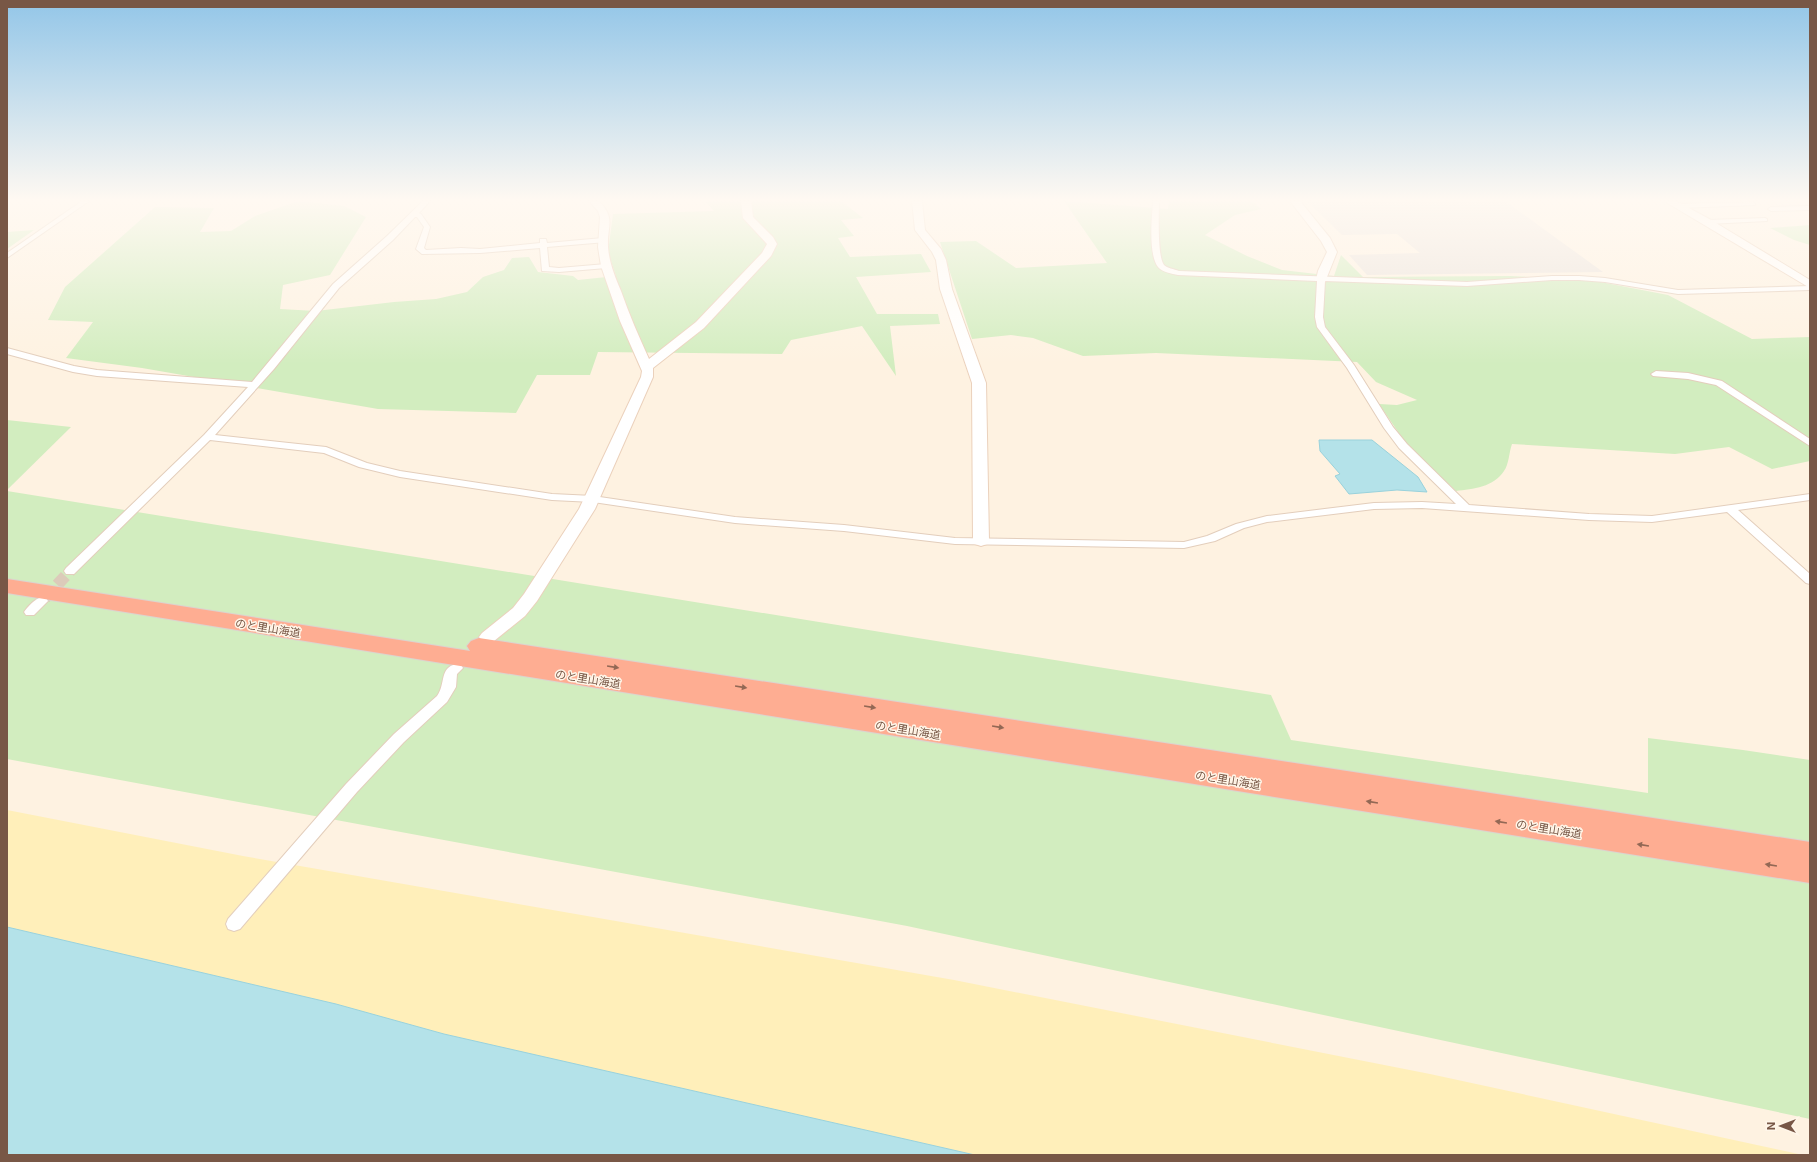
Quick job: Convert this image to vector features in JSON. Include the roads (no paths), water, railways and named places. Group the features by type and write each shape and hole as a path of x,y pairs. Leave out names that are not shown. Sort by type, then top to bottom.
{"highway":[{"name":"のと里山海道","path":"7,572 1810,854"},
{"name":"のと里山海道","path":"7,586 1810,871"}],"street":[{"path":"70,571 208,437 254,385 336,286 371,255"},
{"path":"543,255 544,269 558,270 606,266"},
{"path":"488,637 519,612 531,597 593,499 605,468 647,376 647,367 626,321 606,266 605,255"},
{"path":"647,367 700,325 766,255"},
{"path":"939,255 946,288 980,383 981,541"},
{"path":"1158,255 1159,262 1163,268 1185,274 1467,284 1565,278 1605,280 1678,292 1756,288 1810,288"},
{"path":"1330,255 1323,271 1321,280 1319,318 1321,327 1351,367 1389,428 1403,446 1465,507"},
{"path":"1762,255 1810,285"},
{"path":"7,351 73,369 97,373 254,385"},
{"path":"1656,374 1678,374 1707,379 1719,383 1810,443"},
{"path":"208,437 326,450 364,465 400,474 552,497 593,499 735,520 837,527 955,541 1184,545 1211,539 1240,526 1267,519 1374,506 1422,505 1465,507 1630,520 1673,518 1810,497"},
{"path":"1730,509 1810,580"},
{"path":"30,612 42,601"},
{"path":"234,924 334,807 394,744 442,699 450,685 450,673 456,668"}],"water":[{"path":"1319,440 1372,440 1418,477 1427,492 1397,490 1349,494 1335,476 1340,474 1320,451"},
{"path":"7,927 336,1004 444,1034 975,1155 7,1155"}],"tunnel":[{"path":"45,598 70,571"}]}
